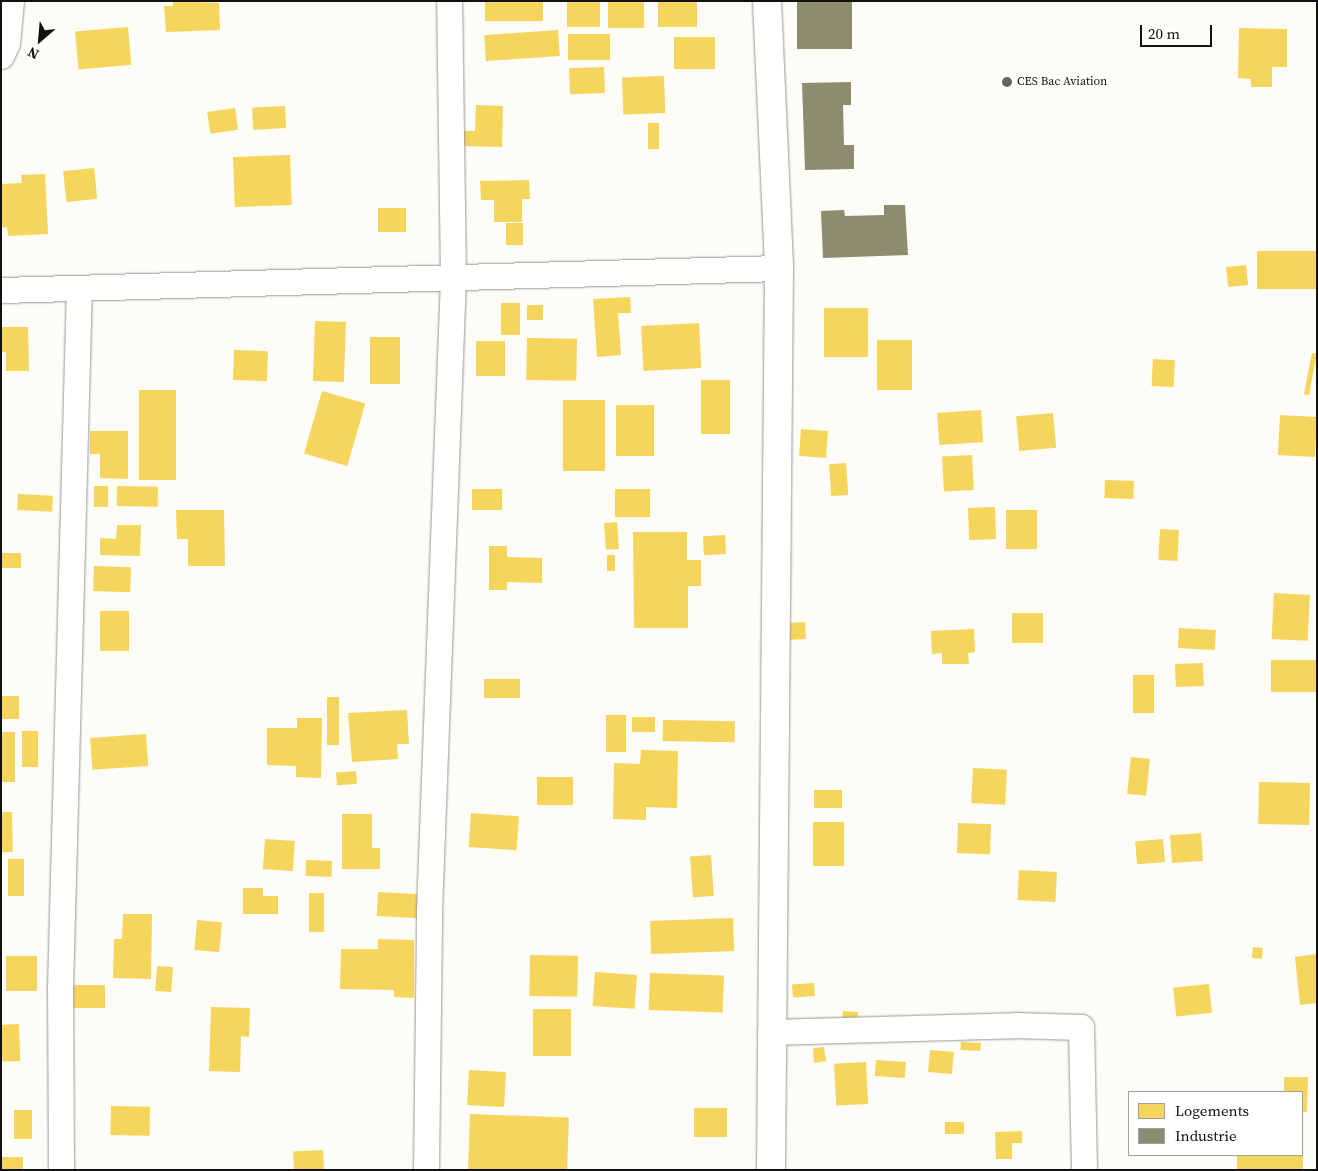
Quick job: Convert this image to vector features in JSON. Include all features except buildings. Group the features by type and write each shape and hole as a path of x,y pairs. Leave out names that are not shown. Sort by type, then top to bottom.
{"street":[{"path":"1,56 6,43 11,1"},
{"path":"426,1170 429,910 453,279 449,1"},
{"path":"767,1 780,268 770,1032 771,1170"},
{"path":"1,290 453,279 780,268"},
{"path":"61,1170 60,988 79,288"},
{"path":"770,1032 1015,1025 1081,1027 1084,1170"}],"place":[{"name":"CES Bac Aviation","path":"1007,82"}]}
